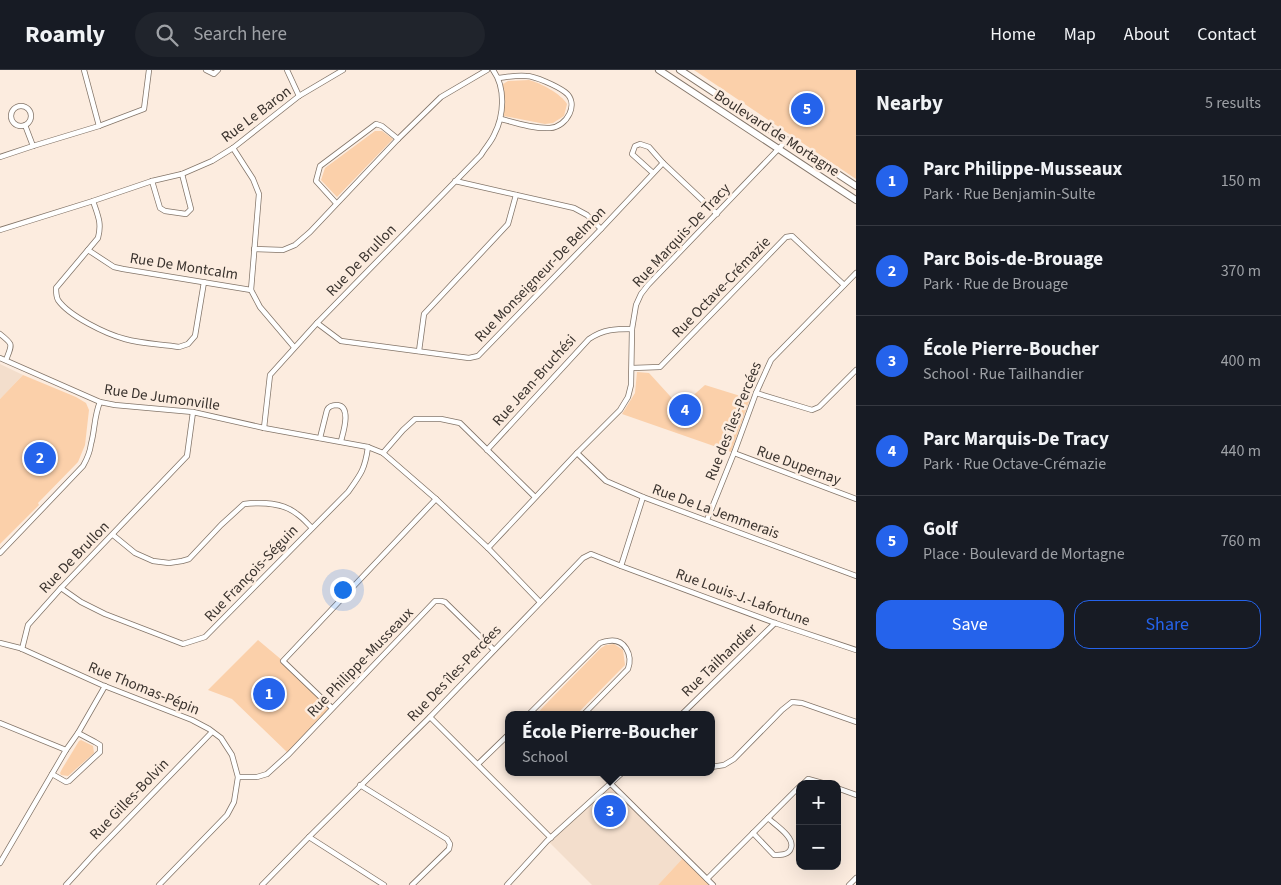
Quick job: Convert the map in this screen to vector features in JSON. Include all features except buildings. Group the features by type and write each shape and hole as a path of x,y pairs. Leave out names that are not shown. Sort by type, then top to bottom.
{"main road":[{"name":"Boulevard de Mortagne","path":"659,70 856,200"},
{"name":"Boulevard de Mortagne","path":"680,70 856,186"}],"street":[{"path":"84,70 99,126"},
{"path":"0,158 99,126 144,108 149,70"},
{"path":"206,70 214,74 218,70"},
{"path":"286,70 299,96"},
{"name":"Rue Le Baron","path":"0,230 152,181 182,174 212,161 233,148 299,96 343,70"},
{"path":"254,249 283,250 295,245 310,232 398,139 442,97 487,70"},
{"name":"Rue De Brullon","path":"264,428 270,374 317,323 481,155 494,136 501,119 502,97 498,78 493,70"},
{"path":"498,78 526,76 536,78 566,92 572,100 567,120 552,128 501,119"},
{"path":"18,107 25,107 30,111 30,121 25,125 16,125 12,120 13,111 18,107"},
{"path":"336,203 316,181 320,166 376,124 382,126 398,139"},
{"path":"25,125 33,146"},
{"name":"Rue Marquis-De Tracy","path":"488,548 620,410 628,397 631,385 632,329 636,305 648,284 786,141"},
{"path":"652,174 632,154 636,146 640,144 649,147 662,163 717,214"},
{"path":"233,148 253,179 258,194 251,290 260,307 294,347"},
{"name":"Rue Monseigneur-De Belmon","path":"317,323 341,342 469,358 478,356 601,230 662,163"},
{"path":"152,181 160,208 165,211 186,214 191,208 182,174"},
{"path":"455,181 574,208 587,215 601,230"},
{"path":"419,351 424,314 508,224 516,195"},
{"path":"94,201 100,222 98,238 56,288 58,300 75,316 125,340 180,347 188,344 195,336 204,282"},
{"name":"Rue Octave-Crémazie","path":"632,368 660,367 786,237 792,236 844,285"},
{"name":"Rue De Montcalm","path":"88,250 114,267 123,270 251,290"},
{"name":"Rue des îles-Percées","path":"707,520 756,393 771,360 856,273"},
{"name":"Rue Jean-Bruchési","path":"487,450 589,339 598,333 609,330 632,329"},
{"path":"0,334 10,342 11,346 6,360"},
{"name":"Rue De Jumonville","path":"0,358 100,402 194,412 264,428 368,446 382,453 436,500 488,548 540,602"},
{"path":"756,393 812,410 819,407 856,371"},
{"path":"0,553 83,466 90,450 95,415 100,402"},
{"path":"320,438 326,410 336,404 345,410 346,416 341,442"},
{"name":"Rue De Brullon","path":"22,649 28,625 187,456 194,412"},
{"path":"382,453 415,419 441,419 460,423 535,498"},
{"name":"Rue François-Séguin","path":"62,588 81,602 104,614 183,644 205,637 348,492 366,463 368,446"},
{"name":"Rue De La Jemmerais","path":"577,453 606,481 856,576"},
{"name":"Rue Dupernay","path":"734,454 856,499"},
{"path":"621,566 644,497"},
{"path":"332,708 283,661 436,500"},
{"path":"113,535 135,553 153,561 169,563 189,559 244,504 272,503 281,506 297,514 312,528"},
{"name":"Rue Des îles-Percées","path":"262,885 430,717 583,558 591,554 621,566"},
{"name":"Rue Louis-J.-Lafortune","path":"621,566 775,623 856,650"},
{"name":"Rue Philippe-Musseaux","path":"238,777 257,777 267,774 289,754 435,601 446,602 494,650"},
{"name":"Rue Tailhandier","path":"685,711 775,623"},
{"path":"532,711 600,643 616,641 626,648 630,656 628,669 587,711"},
{"name":"Rue Thomas-Pépin","path":"0,643 22,649 105,686 192,720 221,738 232,755 238,777 234,802 226,815 159,885"},
{"path":"0,863 105,686"},
{"path":"715,767 724,765 734,759 792,702 802,703 856,722"},
{"path":"430,717 551,838"},
{"path":"0,722 66,750"},
{"name":"Rue Gilles-Bolvin","path":"66,885 212,732"},
{"path":"52,774 66,782 69,781 100,752 100,745 78,733"},
{"path":"478,764 505,738"},
{"path":"507,885 551,838 619,776"},
{"path":"611,784 713,885"},
{"path":"360,785 447,839 450,844 449,849 412,885"},
{"path":"841,789 856,795"},
{"path":"707,879 796,790"},
{"path":"753,833 774,855 783,855 790,851 792,840 768,818"},
{"path":"309,837 384,885"},
{"path":"849,885 856,878"}],"shaded area":[{"path":"694,70 856,70 856,179"},
{"path":"529,80 550,89 564,100 567,104 564,116 553,123 545,124 504,116 503,84 508,81"},
{"path":"375,131 382,131 393,139 337,197 321,180 325,168"},
{"path":"0,364 23,375 0,399"},
{"path":"637,372 649,373 680,407 705,385 750,399 731,452 622,414 635,393"},
{"path":"23,375 86,403 89,410 85,445 78,462 0,544 0,399"},
{"path":"258,640 332,708 289,754 232,699 208,690"},
{"path":"614,644 623,650 625,665 580,711 540,711 601,648"},
{"path":"81,740 93,746 94,753 68,776 61,775 62,769"},
{"path":"611,784 684,857 658,885 592,885 548,841"},
{"path":"684,857 713,885 658,885"}],"place":[{"name":"Golf","path":"807,109"},
{"name":"Parc Marquis-De Tracy","path":"685,410"},
{"name":"Parc Bois-de-Brouage","path":"40,458"},
{"name":"Parc Philippe-Musseaux","path":"269,694"},
{"name":"École Pierre-Boucher","path":"610,811"}]}
